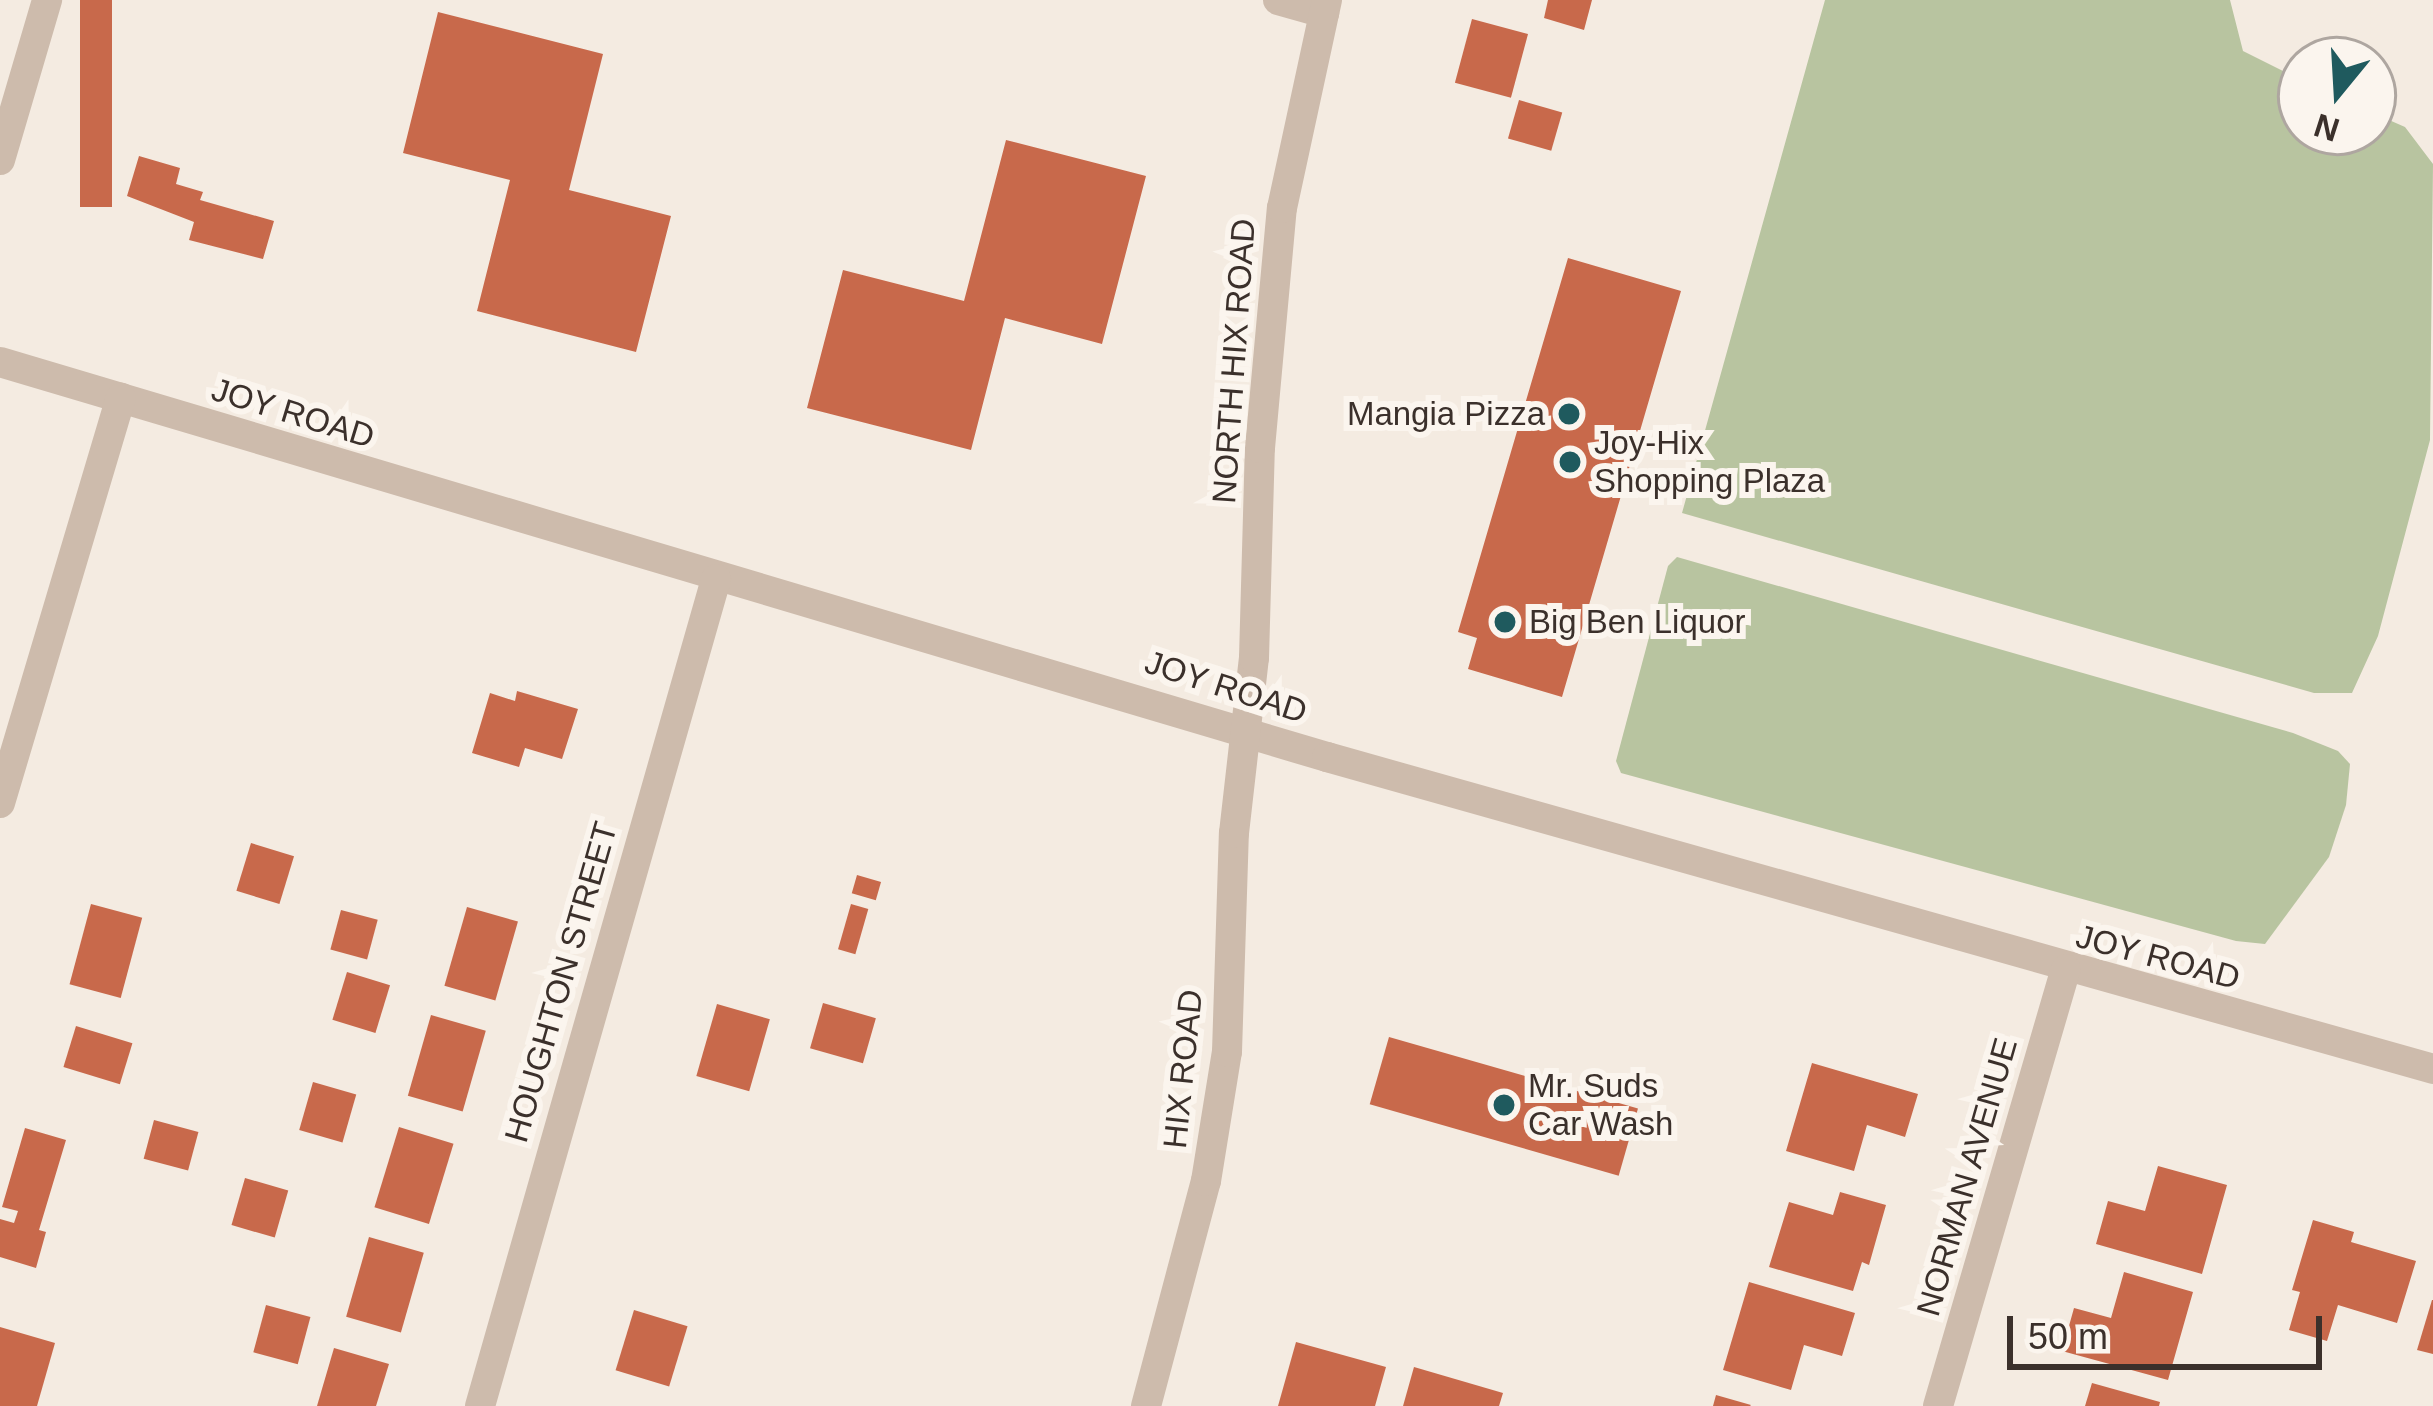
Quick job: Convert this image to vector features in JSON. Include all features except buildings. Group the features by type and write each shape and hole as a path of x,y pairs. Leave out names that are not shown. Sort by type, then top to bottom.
{"street":[{"path":"0,160 47,0"},
{"path":"1278,0 1325,7"},
{"name":"NORTH HIX ROAD","path":"1245,733 1254,658 1260,448 1282,208 1325,7"},
{"name":"JOY ROAD","path":"0,362 716,579 1108,688 1245,733 2066,969 2433,1069"},
{"path":"0,803 121,398"},
{"name":"HOUGHTON STREET","path":"480,1406 716,579"},
{"name":"HIX ROAD","path":"1146,1406 1206,1181 1227,1052 1234,833 1245,733"},
{"name":"NORMAN AVENUE","path":"1939,1406 2066,969"}],"green space":[{"path":"1825,0 2230,0 2243,51 2277,68 2277,156 2397,156 2397,124 2405,127 2433,164 2430,440 2378,636 2352,693 2314,693 1682,513"},
{"path":"1677,557 2293,733 2338,751 2350,764 2346,805 2329,857 2265,944 2236,941 1621,773 1616,761 1668,566"}],"place":[{"name":"Mangia Pizza","path":"1569,414"},
{"name":"Joy-Hix Shopping Plaza","path":"1570,462"},
{"name":"Big Ben Liquor","path":"1505,622"},
{"name":"Mr. Suds Car Wash","path":"1504,1105"}]}
